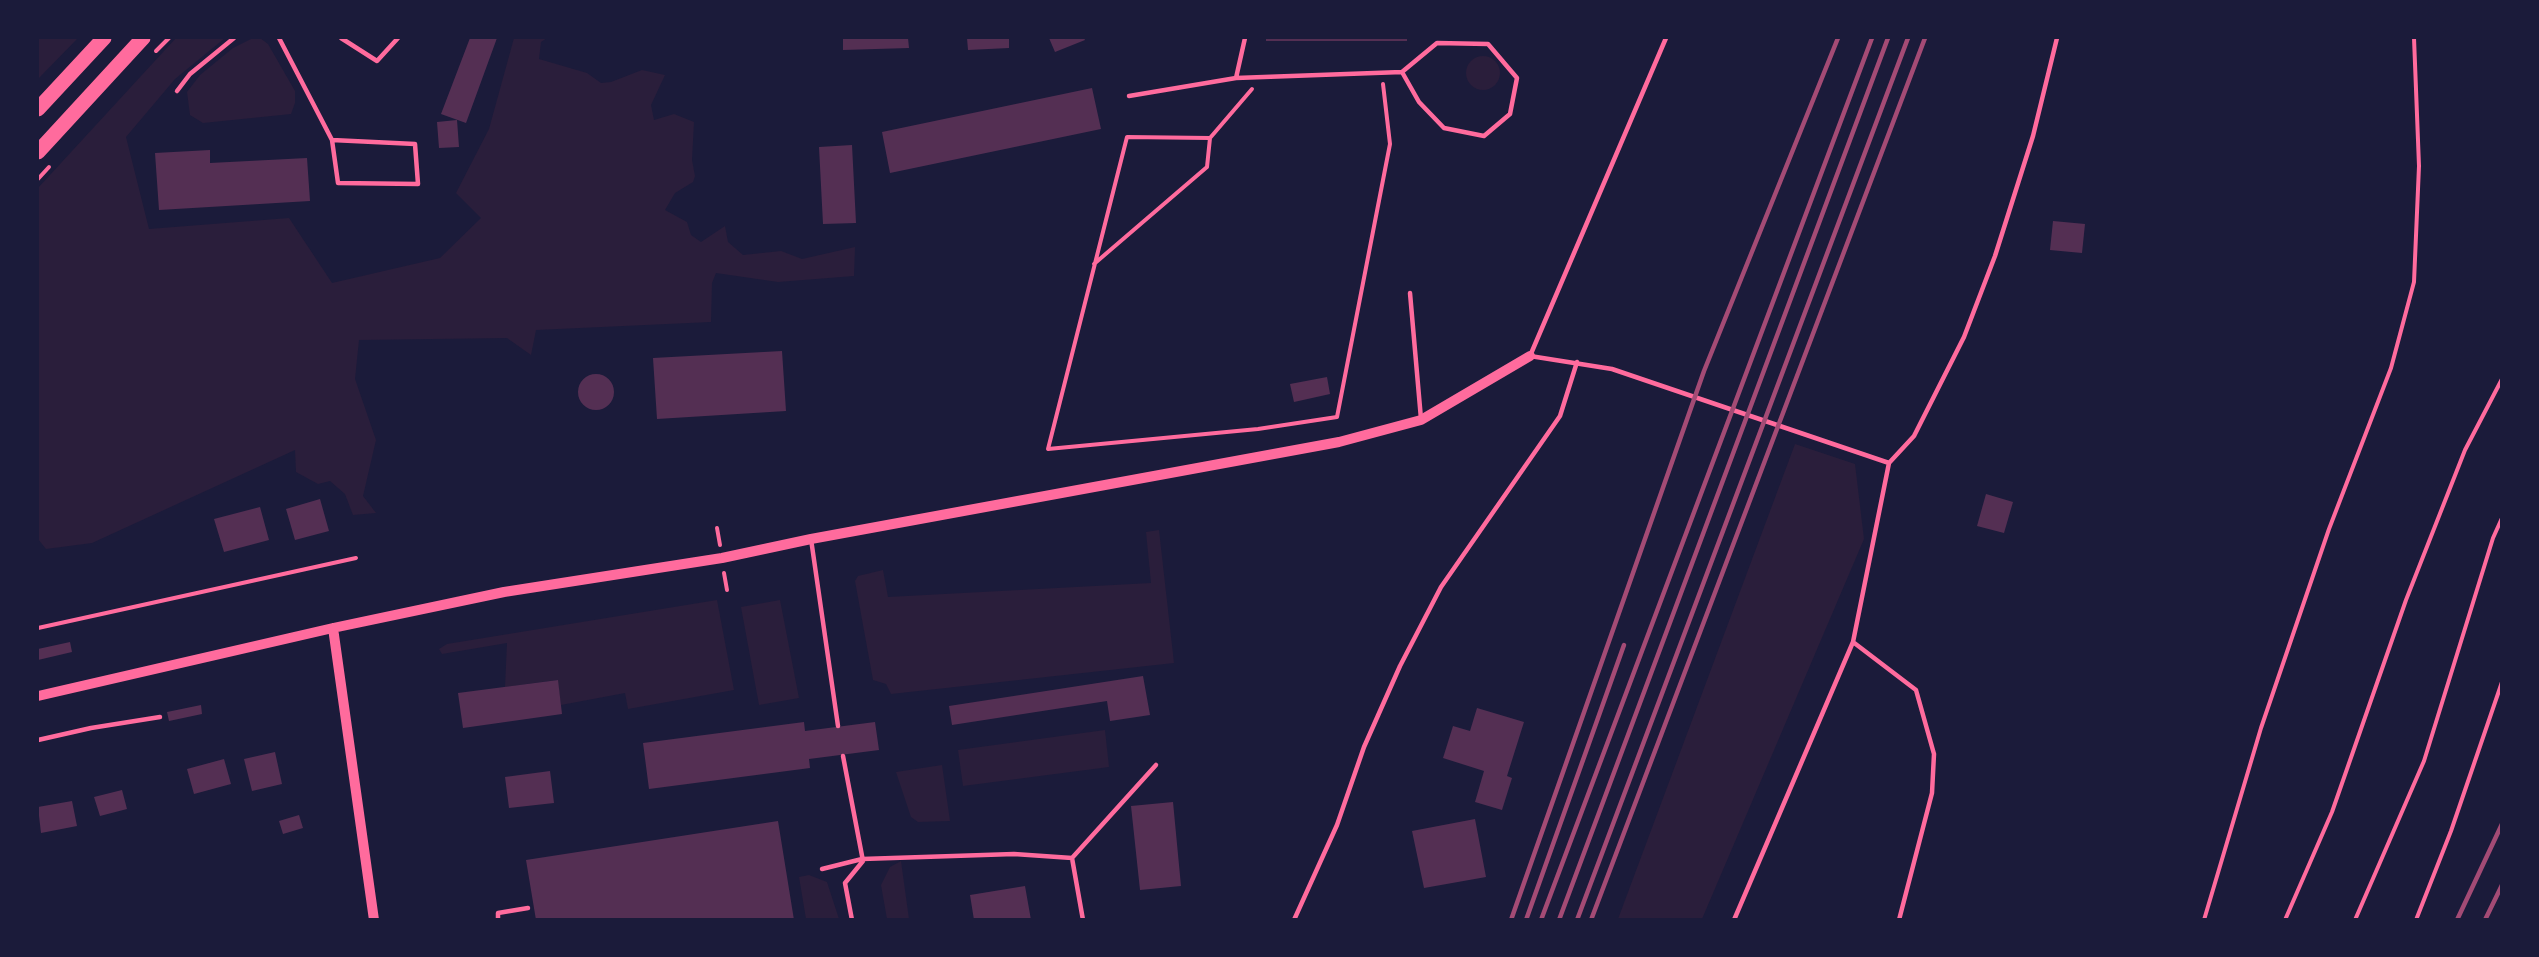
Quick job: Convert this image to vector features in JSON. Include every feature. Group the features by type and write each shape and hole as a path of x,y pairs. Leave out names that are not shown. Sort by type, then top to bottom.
{"main road":[{"path":"38,110 104,38"},
{"path":"38,152 143,38"}],"street":[{"path":"38,696 333,628 504,592 722,558 811,538 1340,442 1421,420 1530,356"},
{"path":"333,628 374,920"}],"lane":[{"path":"177,91 190,74 234,38"},
{"path":"279,38 332,140 338,183 418,184 416,144 332,140"},
{"path":"341,38 376,62 399,38"},
{"path":"1236,78 1245,38"},
{"path":"1665,38 1530,356 1612,369 1889,463"},
{"path":"1734,920 1853,642 1889,463 1914,436 1964,337 1995,256 2033,136 2057,38"},
{"path":"1129,96 1236,78 1402,72 1437,43 1488,44 1517,78 1510,114 1484,136 1444,128 1419,102 1402,72"},
{"path":"1410,293 1421,420"},
{"path":"1294,920 1337,825 1364,747 1400,666 1441,587 1560,416 1577,362"},
{"path":"811,538 838,726"},
{"path":"1853,642 1916,690 1934,754 1932,793 1899,920"},
{"path":"38,740 91,728 160,717"},
{"path":"843,756 862,859 845,883 852,920"},
{"path":"1072,858 1156,765"},
{"path":"822,869 862,859 1014,854 1072,858"},
{"path":"1072,858 1083,920"},
{"path":"498,920 498,913 528,908"}],"path":[{"path":"2204,920 2261,728 2329,529 2391,368 2414,282 2419,166 2414,38"},
{"path":"1210,138 1127,136 1048,448 1258,429 1337,417 1390,144 1382,72"},
{"path":"1094,264 1207,167 1210,138 1263,77"},
{"path":"2285,920 2332,812 2406,600 2461,461 2502,379"},
{"path":"2355,920 2424,761 2493,538 2502,518"},
{"path":"38,628 356,558"},
{"path":"2416,920 2451,831 2502,682"}],"shaded area":[{"path":"38,38 78,38 38,79"},
{"path":"176,38 225,38 175,79 126,137 149,229 289,218 332,283 440,258 481,218 456,193 489,129 514,38 547,38 541,42 539,59 587,73 601,83 611,82 642,70 665,75 651,105 654,120 674,114 694,122 692,160 695,176 693,182 675,193 665,210 687,222 691,235 701,242 725,226 728,242 743,255 781,251 802,259 855,247 854,276 778,282 716,273 712,283 711,322 536,330 531,355 507,338 359,340 355,379 376,440 363,496 376,513 353,515 345,494 330,481 318,484 296,472 295,450 92,543 46,549 38,539 38,188"},
{"path":"253,38 260,38 268,44 295,91 295,103 291,114 203,123 190,115 187,92 200,75 233,48"},
{"path":"1483,56 1495,61 1500,73 1495,85 1483,90 1471,85 1466,73 1471,61"},
{"path":"1795,444 1855,464 1864,539 1702,919 1618,919"},
{"path":"1159,530 1174,663 891,694 886,684 873,680 855,581 858,576 883,570 888,597 1151,583 1146,532"},
{"path":"717,600 734,690 628,709 625,693 561,705 557,680 505,687 507,643 442,654 439,649 447,644"},
{"path":"780,600 799,698 759,705 741,607"},
{"path":"1105,730 1109,767 963,786 958,750"},
{"path":"942,765 950,821 918,822 911,817 896,772"},
{"path":"901,861 909,919 887,919 881,885 890,867"},
{"path":"809,875 827,882 839,919 806,919 799,877"}],"building":[{"path":"470,38 497,38 466,123 441,114"},
{"path":"843,38 908,38 909,48 843,50"},
{"path":"967,38 1009,38 1009,48 968,50"},
{"path":"1049,38 1084,38 1085,40 1055,52"},
{"path":"1266,38 1407,38 1407,41 1266,41"},
{"path":"1092,88 1101,129 890,173 882,132"},
{"path":"457,120 459,147 439,148 437,122"},
{"path":"852,145 856,223 823,224 819,147"},
{"path":"210,150 210,163 307,158 310,201 159,210 155,153"},
{"path":"2053,221 2085,224 2082,253 2050,250"},
{"path":"782,351 786,411 657,419 653,358"},
{"path":"596,374 609,379 614,392 609,405 596,410 583,405 578,392 583,379"},
{"path":"1327,377 1330,394 1294,402 1290,384"},
{"path":"1986,494 2013,502 2004,533 1977,526"},
{"path":"320,499 329,531 295,540 286,509"},
{"path":"260,507 269,540 224,552 214,519"},
{"path":"70,642 72,652 38,660 38,649"},
{"path":"1143,676 1150,715 1110,721 1107,701 952,725 949,706"},
{"path":"558,680 562,714 463,728 458,693"},
{"path":"201,705 202,714 169,721 167,712"},
{"path":"1477,708 1524,722 1507,776 1512,778 1502,810 1475,802 1484,771 1443,758 1453,726 1470,731"},
{"path":"804,722 805,731 875,722 879,750 809,759 810,768 649,789 643,743"},
{"path":"275,752 282,784 252,791 244,759"},
{"path":"224,759 231,784 194,794 187,769"},
{"path":"550,771 554,803 509,808 505,777"},
{"path":"122,790 127,809 100,816 94,797"},
{"path":"72,801 77,826 41,833 38,807"},
{"path":"1173,802 1181,886 1140,890 1131,806"},
{"path":"299,815 303,828 283,834 279,821"},
{"path":"1475,819 1486,877 1424,888 1412,831"},
{"path":"778,821 794,920 536,920 526,860"},
{"path":"1025,886 1031,920 974,920 970,895"}],"railway":[{"path":"1511,920 1704,371 1838,38"},
{"path":"1541,920 1872,38"},
{"path":"1559,920 1888,38"},
{"path":"1577,920 1908,38"},
{"path":"1591,920 1925,38"},
{"path":"1526,920 1624,645"},
{"path":"2457,920 2502,824"},
{"path":"2485,920 2502,885"}]}
